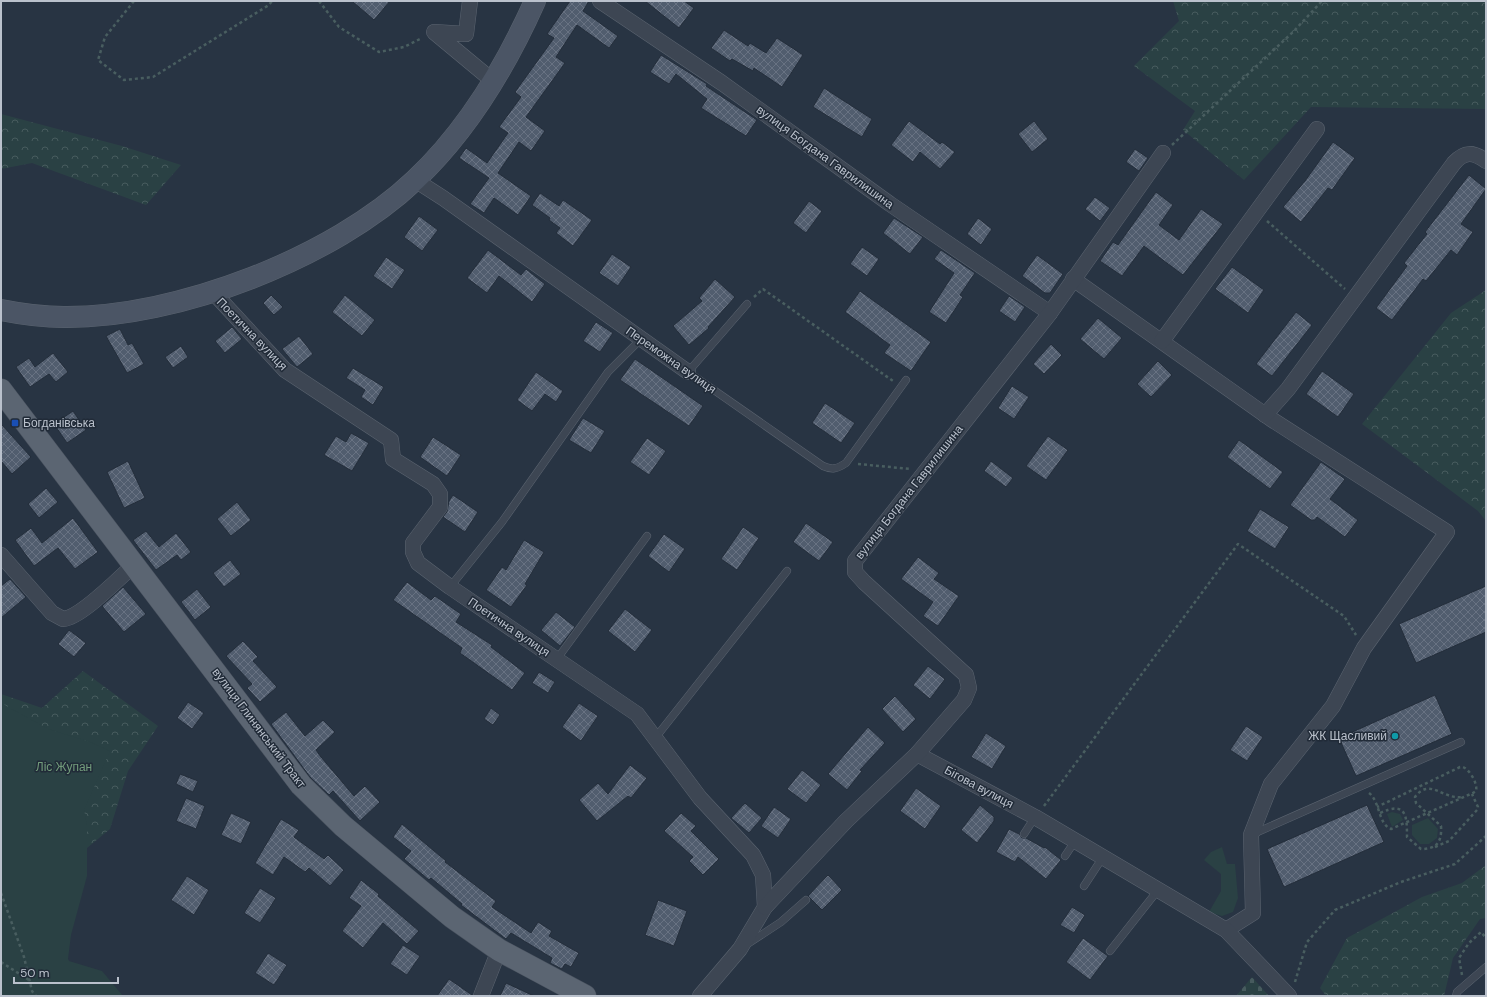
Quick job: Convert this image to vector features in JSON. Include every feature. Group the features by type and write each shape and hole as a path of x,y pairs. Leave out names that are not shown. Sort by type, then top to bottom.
{"main road":[{"path":"1,310 49,317 82,316 166,305 212,291 272,269 326,243 372,214 415,180 457,133 493,81 522,31 536,1"},
{"name":"вулиця Глинянський Тракт","path":"1,390 135,564 301,785 343,826 452,917 499,950 585,996"}],"street":[{"path":"434,32 466,34 470,1"},
{"name":"вулиця Богдана Гаврилишина","path":"600,1 722,83 890,204 1050,313"},
{"path":"434,32 493,81"},
{"path":"1162,341 1316,129"},
{"name":"вулиця Богдана Гаврилишина","path":"917,754 964,700 969,688 966,675 854,572 855,561 1050,313 1163,153"},
{"path":"1265,414 1288,389 1460,156 1469,153 1477,155 1486,161"},
{"name":"Переможна вулиця","path":"415,180 443,198 688,372"},
{"path":"1073,279 1265,414 1447,532 1364,648 1333,706 1271,784 1251,835 1253,913 1226,930"},
{"name":"Поетична вулиця","path":"212,291 285,370 391,440 393,459 433,484 440,494 440,507 414,543 413,552 418,563 450,587 637,714 700,798 753,855 763,875 765,907"},
{"path":"1,555 52,613 63,619 77,614 135,564"},
{"path":"700,996 740,949 765,907 846,821 917,754"},
{"name":"Бігова вулиця","path":"917,754 1035,817 1226,930 1288,991"},
{"path":"481,996 499,950"}],"lane":[{"path":"688,372 747,304"},
{"path":"450,587 502,522 608,372 641,339"},
{"name":"Переможна вулиця","path":"688,372 823,466 831,469 839,468 846,462"},
{"path":"846,462 906,380"},
{"path":"557,659 647,536"},
{"path":"656,738 787,571"},
{"path":"1251,835 1461,742"},
{"path":"1024,834 1035,817"},
{"path":"1064,856 1075,841"},
{"path":"1084,886 1103,858"},
{"path":"1110,951 1158,890"},
{"path":"740,949 771,930 806,900"},
{"path":"1456,994 1486,967"}],"path":[{"path":"134,1 105,37 98,60 124,80 153,77 269,5 272,1"},
{"path":"319,1 339,27 379,52 404,46 434,32"},
{"path":"1163,153 1293,32 1322,1"},
{"path":"1256,212 1355,298"},
{"path":"747,304 763,289 901,387"},
{"path":"846,462 926,471"},
{"path":"1035,817 1238,544 1344,616 1364,648"},
{"path":"1364,793 1370,793 1377,807 1380,813 1388,828 1394,829 1472,794 1476,791 1476,785 1468,770 1463,767 1377,807"},
{"path":"1431,849 1439,842 1442,836 1441,826 1416,803 1415,797 1419,792 1427,788 1438,790 1447,796 1456,798 1466,797"},
{"path":"1380,813 1391,808 1402,810 1407,817 1407,837 1421,849 1431,849 1449,841 1477,810 1478,807 1472,794"},
{"path":"1288,991 1307,942 1335,910 1401,882 1455,864 1486,836"},
{"path":"1,893 24,957 32,991 36,996"},
{"path":"1456,994 1463,977 1459,958 1469,943 1481,932 1486,938"},
{"path":"1,962 30,980"}],"green space":[{"path":"1173,1 1486,1 1486,109 1311,107 1244,180 1183,130 1195,111 1134,66 1179,21"},
{"path":"1,114 122,146 181,165 146,205 32,163 1,169"},
{"path":"1486,290 1486,521 1478,511 1362,424 1451,313"},
{"name":"Ліс Жупан","path":"83,671 158,726 128,771 110,829 81,853 1,996 1,694 42,708"},
{"name":"Ліс Жупан","path":"1,703 48,729 90,742 110,751 84,810 87,825 87,876 71,935 68,959 69,961 102,971 123,996 1,996"},
{"path":"1392,812 1400,814 1403,820 1392,827 1387,814"},
{"path":"1428,818 1438,829 1437,838 1429,844 1420,844 1412,835 1412,825"},
{"path":"1222,847 1227,864 1235,864 1238,898 1233,912 1222,916 1209,912 1221,891 1221,874 1204,860 1211,852"},
{"path":"1486,865 1486,918 1480,919 1453,958 1444,996 1326,996 1320,988 1347,938 1422,897 1462,883"},
{"path":"1252,977 1269,996 1236,996"}],"building":[{"path":"352,1 390,1 374,20"},
{"path":"570,1 589,1 583,11 618,36 609,48 577,25 556,57 565,63 526,117 545,131 531,151 519,142 498,173 531,196 518,215 494,198 484,213 470,204 489,178 459,158 466,148 487,163 508,133 499,127 521,97 515,92 554,38 547,34"},
{"path":"645,1 684,1 694,8 679,28"},
{"path":"724,30 748,46 750,43 766,53 777,38 803,55 782,87 754,68 753,71 732,59 730,61 711,48"},
{"path":"661,55 707,84 706,86 757,120 746,136 701,108 707,99 676,74 669,84 650,72"},
{"path":"824,88 872,119 862,137 813,107"},
{"path":"909,121 940,144 942,142 955,152 940,169 920,152 913,162 891,145"},
{"path":"1034,121 1048,139 1032,152 1018,134"},
{"path":"1333,142 1355,158 1332,190 1328,188 1301,222 1283,207 1305,181"},
{"path":"1135,149 1148,158 1139,171 1126,162"},
{"path":"1469,175 1486,189 1461,224 1473,232 1457,255 1451,250 1426,281 1423,279 1392,320 1376,308 1407,266 1404,263 1427,234 1425,232"},
{"path":"1156,192 1173,205 1159,225 1179,240 1201,209 1223,224 1183,275 1144,246 1122,276 1100,261 1113,242 1118,245"},
{"path":"540,193 559,206 563,200 592,220 573,246 556,233 560,228 549,220 550,218 532,205"},
{"path":"1095,197 1110,208 1100,221 1085,209"},
{"path":"809,201 822,211 806,233 793,223"},
{"path":"419,216 438,230 422,251 404,237"},
{"path":"894,218 923,237 910,254 883,233"},
{"path":"978,218 992,229 981,245 967,234"},
{"path":"862,247 879,259 867,276 850,264"},
{"path":"488,250 521,275 526,269 545,284 532,302 499,276 487,293 467,278"},
{"path":"941,250 975,273 960,295 963,297 946,323 929,312 954,273 934,259"},
{"path":"612,254 631,267 618,286 599,273"},
{"path":"1037,255 1063,274 1050,293 1045,293 1022,276"},
{"path":"386,257 405,270 392,289 373,276"},
{"path":"1232,267 1264,290 1248,313 1215,289"},
{"path":"715,279 735,297 708,327 709,328 689,345 673,326 702,301 699,298"},
{"path":"860,291 931,342 911,371 884,353 890,345 845,312"},
{"path":"271,295 283,307 274,315 263,303"},
{"path":"345,295 375,320 362,336 332,312"},
{"path":"1009,296 1025,307 1015,322 999,311"},
{"path":"1296,312 1312,325 1272,376 1256,364"},
{"path":"1098,318 1122,338 1104,359 1080,339"},
{"path":"596,322 613,333 600,352 583,341"},
{"path":"232,327 242,339 225,353 215,341"},
{"path":"120,329 128,345 132,343 144,364 127,373 106,336"},
{"path":"299,336 313,354 297,367 282,349"},
{"path":"1051,344 1062,355 1044,374 1033,364"},
{"path":"181,346 188,357 173,368 165,357"},
{"path":"53,353 68,372 56,382 49,374 30,387 16,367 29,358 35,367"},
{"path":"635,359 703,406 689,426 620,380"},
{"path":"1158,361 1172,375 1151,397 1137,384"},
{"path":"353,368 384,387 373,405 361,397 365,390 346,378"},
{"path":"1322,371 1354,394 1338,417 1306,394"},
{"path":"536,372 563,391 556,402 545,394 532,411 517,400"},
{"path":"1012,386 1029,397 1014,419 998,408"},
{"path":"825,403 855,423 841,443 812,423"},
{"path":"73,411 86,430 67,443 54,424"},
{"path":"583,418 605,431 591,453 569,440"},
{"path":"1,424 31,457 12,474 1,461"},
{"path":"351,433 369,443 352,471 324,455 336,436 346,442"},
{"path":"1048,436 1068,450 1046,480 1026,466"},
{"path":"433,437 461,455 447,476 420,457"},
{"path":"647,438 666,451 649,475 630,462"},
{"path":"1239,440 1283,472 1270,489 1227,457"},
{"path":"128,461 145,498 124,508 107,472"},
{"path":"991,461 1013,478 1006,487 984,471"},
{"path":"1321,462 1345,479 1330,499 1358,520 1345,537 1317,517 1315,520 1311,520 1290,505"},
{"path":"46,488 58,502 39,518 28,504"},
{"path":"453,495 478,512 465,532 443,517 447,512 449,501"},
{"path":"237,502 251,520 231,536 217,519"},
{"path":"1260,509 1289,527 1275,549 1247,531"},
{"path":"73,518 98,552 75,569 58,548 34,566 15,540 31,528 42,543"},
{"path":"806,523 833,542 819,561 793,542"},
{"path":"743,527 759,538 737,570 721,559"},
{"path":"146,531 159,547 176,533 191,552 181,560 177,555 156,570 133,540"},
{"path":"664,534 685,549 669,572 648,556"},
{"path":"524,540 544,552 525,584 527,585 511,607 486,590 502,567 506,570"},
{"path":"918,557 939,573 934,579 959,596 938,626 923,616 933,602 901,579"},
{"path":"230,560 241,574 224,587 213,573"},
{"path":"10,579 26,597 1,618 1,586"},
{"path":"407,582 431,600 435,596 461,614 456,622 492,645 491,647 525,673 512,690 460,653 462,648 393,600"},
{"path":"1486,586 1486,632 1416,663 1399,624"},
{"path":"123,587 146,614 124,632 102,606"},
{"path":"197,589 211,607 195,620 181,602"},
{"path":"625,609 652,630 635,652 608,631"},
{"path":"556,612 575,627 560,646 541,630"},
{"path":"69,630 86,643 74,657 58,644"},
{"path":"243,641 258,657 253,661 277,687 260,702 247,688 252,684 226,656"},
{"path":"928,666 945,679 930,699 913,685"},
{"path":"539,672 555,682 548,693 532,683"},
{"name":"ЖК Щасливий","path":"1435,695 1452,734 1356,776 1339,738"},
{"path":"895,696 916,719 903,732 882,709"},
{"path":"188,702 204,713 192,729 177,718"},
{"path":"579,703 598,716 581,741 562,727"},
{"path":"491,708 500,715 493,725 484,719"},
{"path":"286,712 305,736 323,720 335,732 316,750 354,796 365,786 380,802 360,821 333,791 329,795 310,777 271,724"},
{"path":"1246,726 1263,737 1247,761 1230,750"},
{"path":"868,727 885,743 860,770 862,771 847,790 828,774"},
{"path":"986,733 1006,746 992,769 971,757"},
{"path":"630,765 647,778 631,798 628,796 597,821 579,800 598,783 608,794"},
{"path":"802,770 821,785 806,803 787,789"},
{"path":"180,774 198,781 193,792 176,784"},
{"path":"916,788 941,806 925,829 900,811"},
{"path":"186,798 205,806 196,829 176,821"},
{"path":"745,803 762,818 749,833 731,818"},
{"path":"980,805 994,817 994,821 977,843 961,830"},
{"path":"1367,805 1384,842 1284,887 1267,849"},
{"path":"774,807 791,819 778,838 761,826"},
{"path":"231,813 251,822 241,844 221,835"},
{"path":"681,813 696,826 691,831 719,859 703,875 689,861 693,857 664,831"},
{"path":"281,819 299,830 294,837 324,859 328,855 344,870 330,886 309,868 305,872 284,857 273,875 255,863"},
{"path":"402,824 446,861 445,862 496,901 492,907 531,933 538,922 552,931 549,936 579,953 571,967 565,964 562,969 550,963 552,958 511,933 506,939 461,905 462,904 431,878 429,880 404,859 411,851 393,837"},
{"path":"1009,829 1019,834 1022,838 1026,838 1044,848 1045,847 1061,860 1046,879 1018,857 1015,862 996,852"},
{"path":"828,875 842,890 822,910 808,896"},
{"path":"187,876 209,890 194,915 171,900"},
{"path":"361,880 379,894 378,896 419,931 407,944 383,923 363,948 342,931 361,906 349,898"},
{"path":"260,888 276,898 260,923 244,913"},
{"path":"658,900 687,911 674,946 645,935"},
{"path":"1072,907 1085,915 1074,933 1060,925"},
{"path":"1083,938 1108,956 1090,980 1066,962"},
{"path":"403,945 420,956 407,975 390,964"},
{"path":"268,953 287,965 274,985 255,973"},
{"path":"449,979 472,995 472,996 437,996"},
{"path":"506,983 534,996 500,996"}],"place":[{"name":"Богданівська","path":"15,423"},
{"name":"ЖК Щасливий","path":"1395,736"}]}
